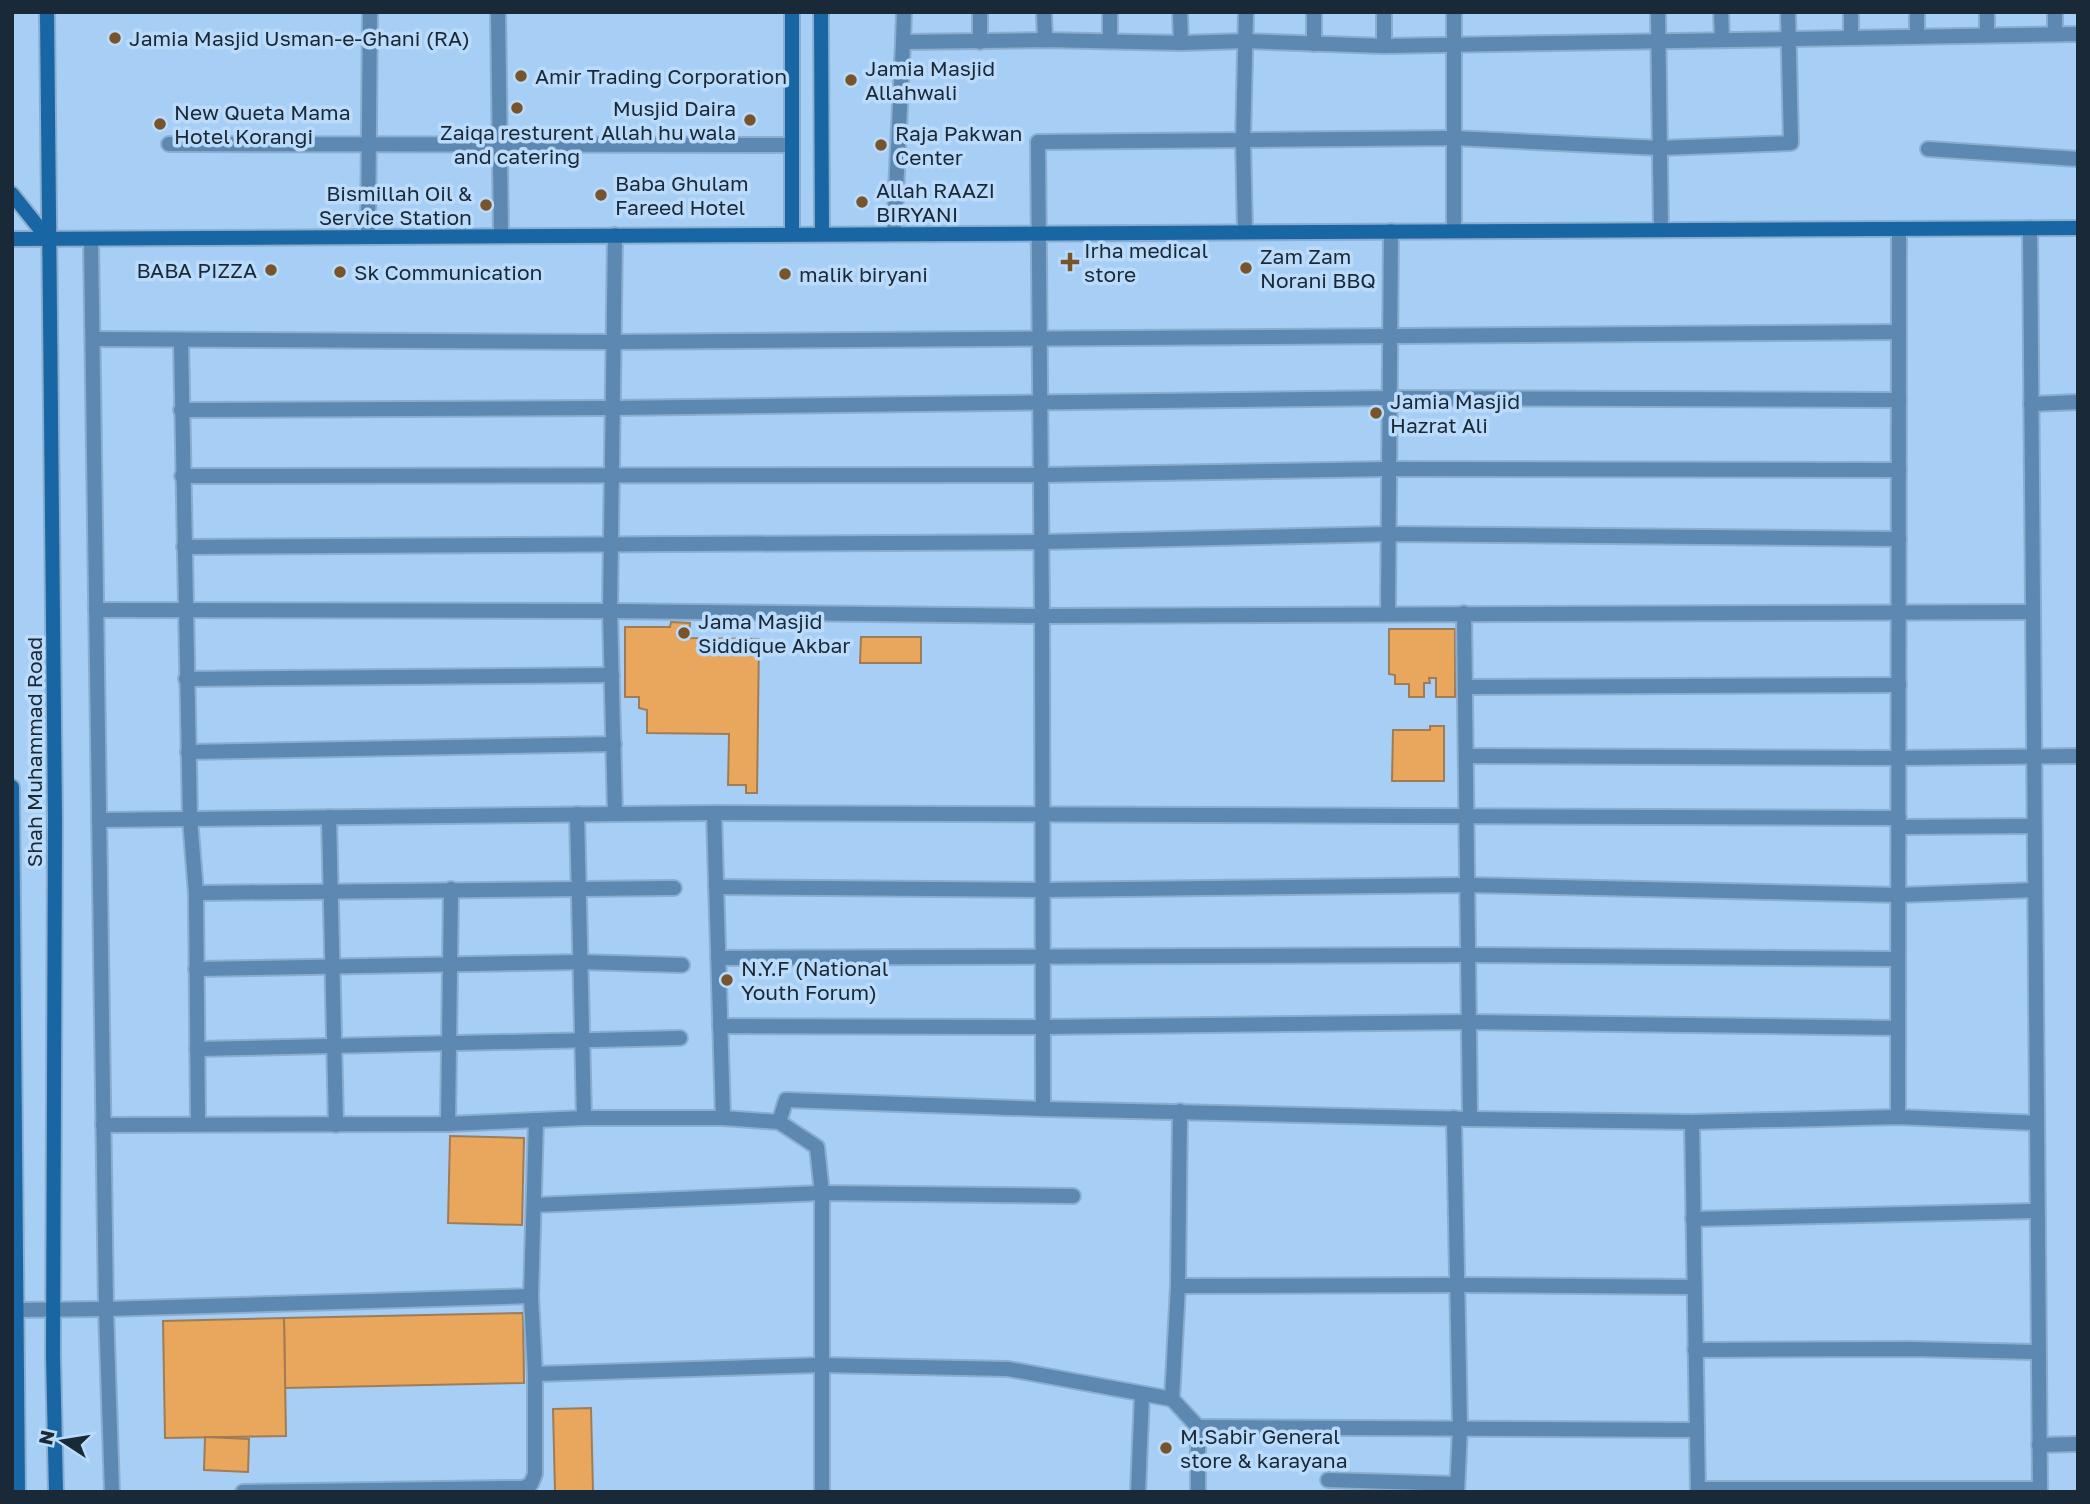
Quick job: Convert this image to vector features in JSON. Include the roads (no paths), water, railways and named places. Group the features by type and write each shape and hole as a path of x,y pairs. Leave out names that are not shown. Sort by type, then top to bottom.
{"street":[{"name":"Shah Muhammad Road","path":"47,12 55,821 56,1492"},
{"path":"368,236 370,12"},
{"path":"498,12 501,235"},
{"path":"792,12 792,234"},
{"path":"821,12 822,234"},
{"path":"894,233 904,12"},
{"path":"980,12 980,42"},
{"path":"1044,12 1045,40"},
{"path":"1110,12 1110,41"},
{"path":"1180,12 1181,43"},
{"path":"1245,232 1243,140 1246,12"},
{"path":"1314,12 1314,44"},
{"path":"1384,12 1384,46"},
{"path":"1454,12 1454,231"},
{"path":"1658,12 1661,230"},
{"path":"1721,12 1722,39"},
{"path":"1043,1109 1038,142 1454,138 1660,148 1791,143 1788,12"},
{"path":"1851,12 1851,37"},
{"path":"1917,12 1917,36"},
{"path":"1987,12 1987,35"},
{"path":"2055,12 2055,34"},
{"path":"903,42 1245,41 1384,46 2078,34"},
{"path":"169,144 792,145"},
{"path":"1928,149 2078,159"},
{"path":"12,194 48,239"},
{"path":"1692,1122 1698,1490 2040,1490 2030,228"},
{"path":"12,239 2078,228"},
{"path":"1898,1117 1899,229"},
{"path":"1388,614 1391,231"},
{"path":"615,235 610,611 615,814"},
{"path":"91,239 106,1310 112,1492"},
{"path":"93,339 613,342 1899,332"},
{"path":"181,340 184,611 190,819 196,893 198,1124"},
{"path":"181,410 613,408 1390,398 1899,400"},
{"path":"2031,404 2078,402"},
{"path":"182,476 1041,475 1389,469 1899,470"},
{"path":"184,547 1042,542 1388,534 1899,539"},
{"path":"96,610 610,611 1042,616 2033,612"},
{"path":"1464,613 1469,1119"},
{"path":"186,679 612,675"},
{"path":"1465,687 1899,685"},
{"path":"188,752 614,744"},
{"path":"1466,756 2078,756"},
{"name":"Shah Muhammad Road","path":"12,787 18,1492"},
{"path":"99,821 714,813 1467,816 2034,826"},
{"path":"714,813 723,1118"},
{"path":"577,814 584,1118"},
{"path":"329,817 336,1125"},
{"path":"716,887 1042,890 1467,885 1899,895 2035,890"},
{"path":"196,893 674,888"},
{"path":"448,1124 452,889"},
{"path":"718,957 1468,955 1898,959"},
{"path":"196,969 581,962 682,965"},
{"path":"720,1026 1042,1027 1468,1022 1898,1028"},
{"path":"197,1049 680,1038"},
{"path":"779,1122 786,1100 1469,1119 1692,1122 1898,1117 2037,1124"},
{"path":"1172,1399 1178,1286 1180,1111"},
{"path":"103,1125 448,1124 584,1118 723,1118 779,1122 817,1147 822,1193 822,1492"},
{"path":"1328,1480 1457,1488 1460,1429 1459,1285 1454,1118"},
{"path":"243,1492 507,1489 523,1488 531,1483 535,1474 535,1374 531,1296 536,1120"},
{"path":"534,1205 822,1193 1073,1196"},
{"path":"1693,1219 2038,1211"},
{"path":"1178,1286 1694,1287"},
{"path":"15,1310 106,1310 531,1296"},
{"path":"1695,1350 1912,1349 2039,1352"},
{"path":"535,1374 821,1365 1008,1369 1172,1399 1198,1427 1198,1492"},
{"path":"1138,1492 1142,1394"},
{"path":"1198,1427 1697,1430"},
{"path":"2039,1445 2078,1444"}],"place":[{"name":"Jamia Masjid Usman-e-Ghani (RA)","path":"115,38"},
{"name":"Amir Trading Corporation","path":"521,76"},
{"name":"Jamia Masjid Allahwali","path":"851,80"},
{"name":"Zaiqa resturent and catering","path":"517,108"},
{"name":"Musjid Daira Allah hu wala","path":"750,120"},
{"name":"New Queta Mama Hotel Korangi","path":"160,124"},
{"name":"Raja Pakwan Center","path":"881,145"},
{"name":"Baba Ghulam Fareed Hotel","path":"601,195"},
{"name":"Allah RAAZI BIRYANI","path":"862,202"},
{"name":"Bismillah Oil & Service Station","path":"486,205"},
{"name":"Irha medical store","path":"1070,262"},
{"name":"Zam Zam Norani BBQ","path":"1246,268"},
{"name":"BABA PIZZA","path":"271,270"},
{"name":"Sk Communication","path":"340,272"},
{"name":"malik biryani","path":"785,274"},
{"name":"Jamia Masjid Hazrat Ali","path":"1376,413"},
{"name":"Jama Masjid Siddique Akbar","path":"684,633"},
{"name":"N.Y.F (National Youth Forum)","path":"727,980"},
{"name":"M.Sabir General store & karayana","path":"1166,1448"}]}
